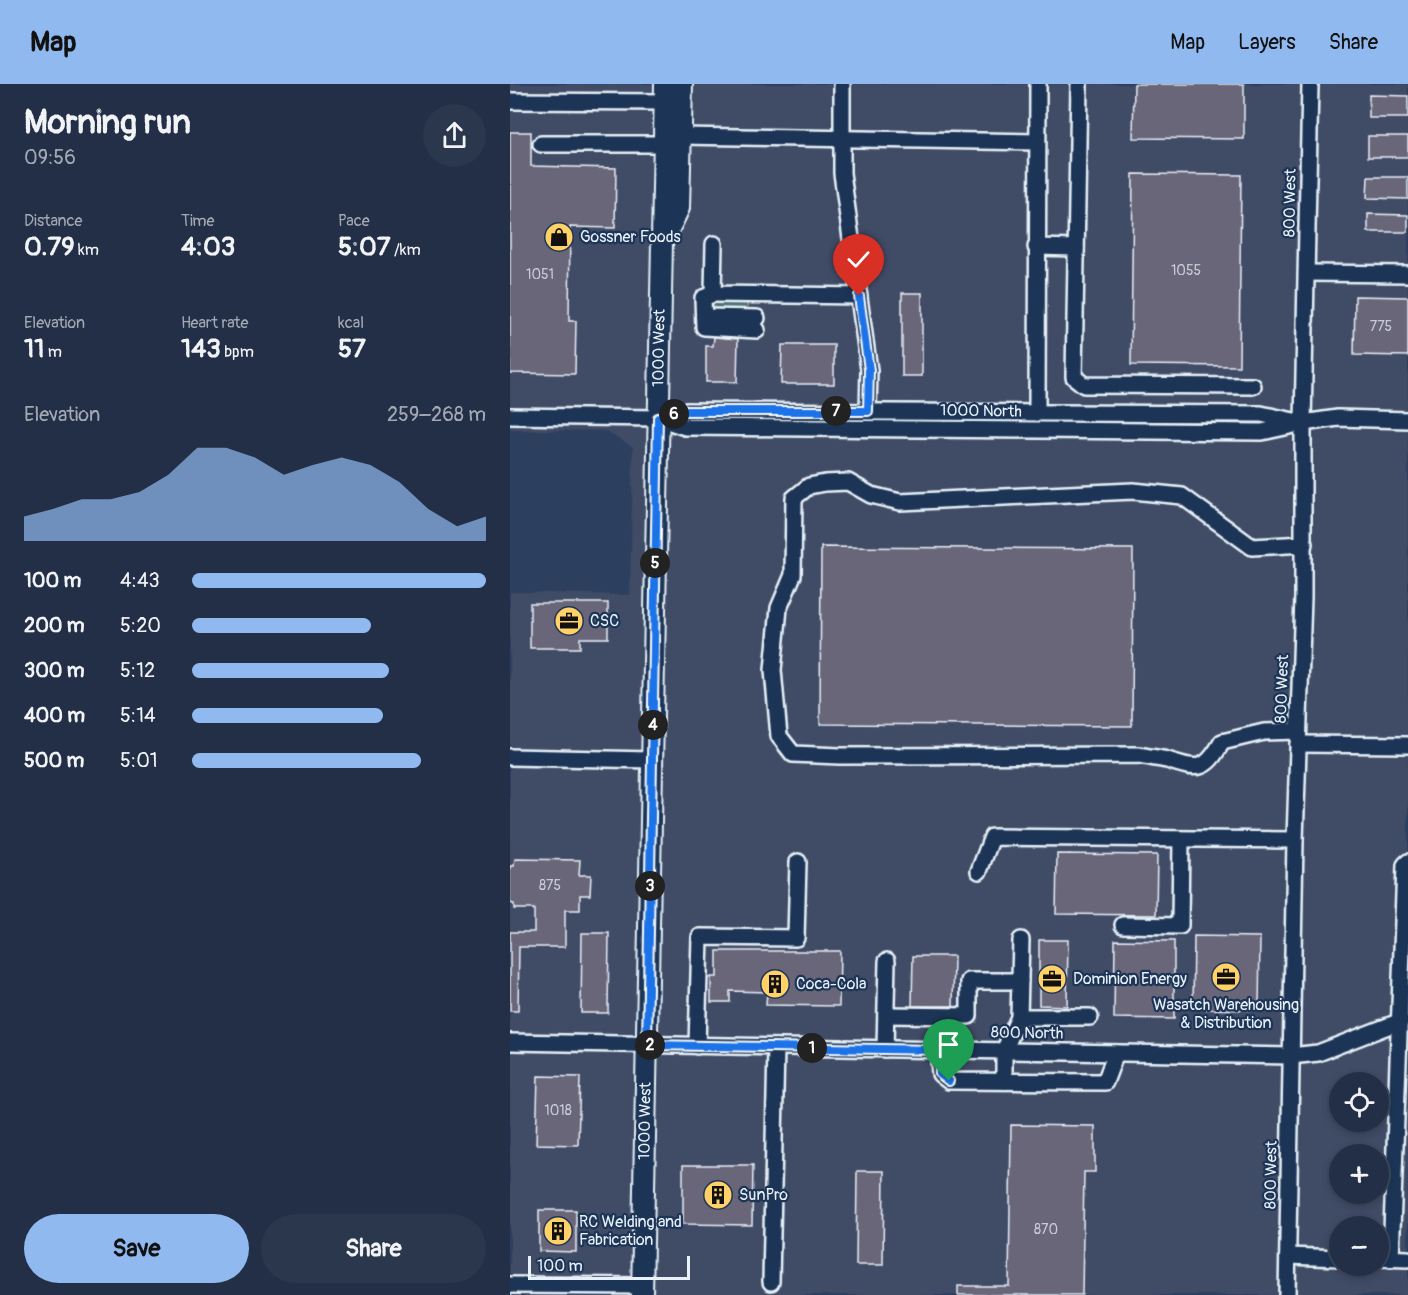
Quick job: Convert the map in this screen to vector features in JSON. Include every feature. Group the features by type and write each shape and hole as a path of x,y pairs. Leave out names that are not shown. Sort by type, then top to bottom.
{"main road":[{"path":"672,140 681,84"},
{"name":"1000 West","path":"643,1290 661,247 672,140 664,93"}],"street":[{"path":"842,84 842,173 869,370 868,411"},
{"path":"1037,413 1038,84"},
{"path":"1079,84 1074,377 1084,385 1253,386"},
{"name":"800 West","path":"1287,1295 1295,840 1304,544 1310,84"},
{"path":"510,101 664,93"},
{"path":"542,144 672,140 842,139 1038,142"},
{"path":"713,294 714,244"},
{"path":"1036,247 1076,248"},
{"path":"1307,273 1408,274"},
{"path":"757,324 704,327 704,298 713,294 859,296"},
{"name":"1000 North","path":"510,416 658,418 684,411 1261,414 1304,423"},
{"name":"1000 North","path":"658,418 685,427 1262,432 1338,418 1408,420"},
{"path":"1304,544 1252,547 1182,496 1133,491 900,502 871,495 848,482 809,486 794,498 793,575 779,608 773,670 779,736 793,754 840,756 1139,755 1166,760 1185,767 1201,766 1213,757 1222,742 1264,732 1298,737 1408,745"},
{"path":"510,757 652,760"},
{"path":"979,871 992,837 1295,840"},
{"path":"1123,925 1180,926 1180,839"},
{"path":"697,1046 700,937 796,938 798,862"},
{"path":"1388,1216 1401,1021 1405,865 1408,862"},
{"path":"1004,1081 1005,1051 1019,1017 1021,940"},
{"path":"885,1049 887,961"},
{"path":"886,1015 969,1016 969,981 1020,981"},
{"path":"1019,1017 1090,1017"},
{"name":"800 North","path":"510,1042 1291,1056 1318,1053 1401,1021"},
{"path":"771,1282 776,1047"},
{"path":"939,1050 940,1074 949,1081 1105,1082 1116,1053"},
{"path":"1288,1256 1329,1257"},
{"path":"1389,1259 1408,1259"},
{"path":"510,1285 643,1290"}],"shaded area":[{"path":"510,84 1408,84 1408,1295 510,1295 510,592 630,595 633,447 606,431 510,430"}],"green space":[{"path":"711,302 745,302 748,306 746,310 711,308"}],"building":[{"path":"1134,84 1244,84 1244,139 1133,138"},
{"path":"1369,95 1408,96 1408,118 1369,118"},
{"path":"510,132 531,132 531,166 616,168 615,228 570,227 569,321 576,321 575,374 510,373"},
{"path":"1368,136 1408,136 1408,157 1368,157"},
{"path":"1133,174 1241,175 1239,366 1131,365"},
{"path":"1368,177 1408,177 1408,199 1367,198"},
{"path":"1368,214 1408,215 1408,232 1368,232"},
{"path":"902,293 922,293 922,376 902,376"},
{"path":"1355,296 1408,297 1408,356 1354,355"},
{"path":"714,337 738,339 737,382 706,382 706,346 713,346"},
{"path":"782,345 834,345 834,384 781,384"},
{"path":"821,547 1133,549 1132,726 820,724"},
{"name":"CSC","path":"530,603 608,603 608,638 580,638 580,648 530,648"},
{"path":"1057,854 1157,855 1156,915 1056,914"},
{"path":"515,859 580,860 579,875 591,875 590,895 580,895 580,910 565,910 565,947 519,947 518,1011 510,1011 510,932 534,932 534,909 514,909 514,904 510,903 510,866 514,866"},
{"path":"582,933 609,933 608,1013 581,1013"},
{"path":"1194,936 1260,937 1259,1010 1193,1009"},
{"path":"1039,940 1068,940 1067,1006 1039,1005"},
{"path":"1115,940 1174,941 1174,1019 1114,1018"},
{"name":"Coca-Cola","path":"717,951 840,951 839,1006 766,1005 767,992 730,991 730,1002 711,1002 711,977 717,977"},
{"path":"913,956 954,956 953,1006 912,1006"},
{"path":"538,1076 580,1077 578,1145 536,1144"},
{"path":"1011,1125 1095,1126 1095,1172 1084,1172 1082,1295 958,1295 958,1286 1009,1286"},
{"name":"SunPro","path":"683,1165 753,1165 752,1225 683,1224"},
{"path":"857,1171 884,1171 883,1265 856,1265"},
{"name":"RC Welding and Fabrication","path":"539,1210 576,1210 576,1252 539,1251"}],"place":[{"name":"Gossner Foods","path":"559,237"},
{"name":"CSC","path":"569,621"},
{"name":"Wasatch Warehousing & Distribution","path":"1226,977"},
{"name":"Dominion Energy","path":"1052,979"},
{"name":"Coca-Cola","path":"775,984"},
{"name":"SunPro","path":"718,1195"},
{"name":"RC Welding and Fabrication","path":"558,1231"}],"route":[{"path":"859,296 869,370 868,411 684,411 658,418 647,1045 939,1050 940,1074 949,1081"}]}
